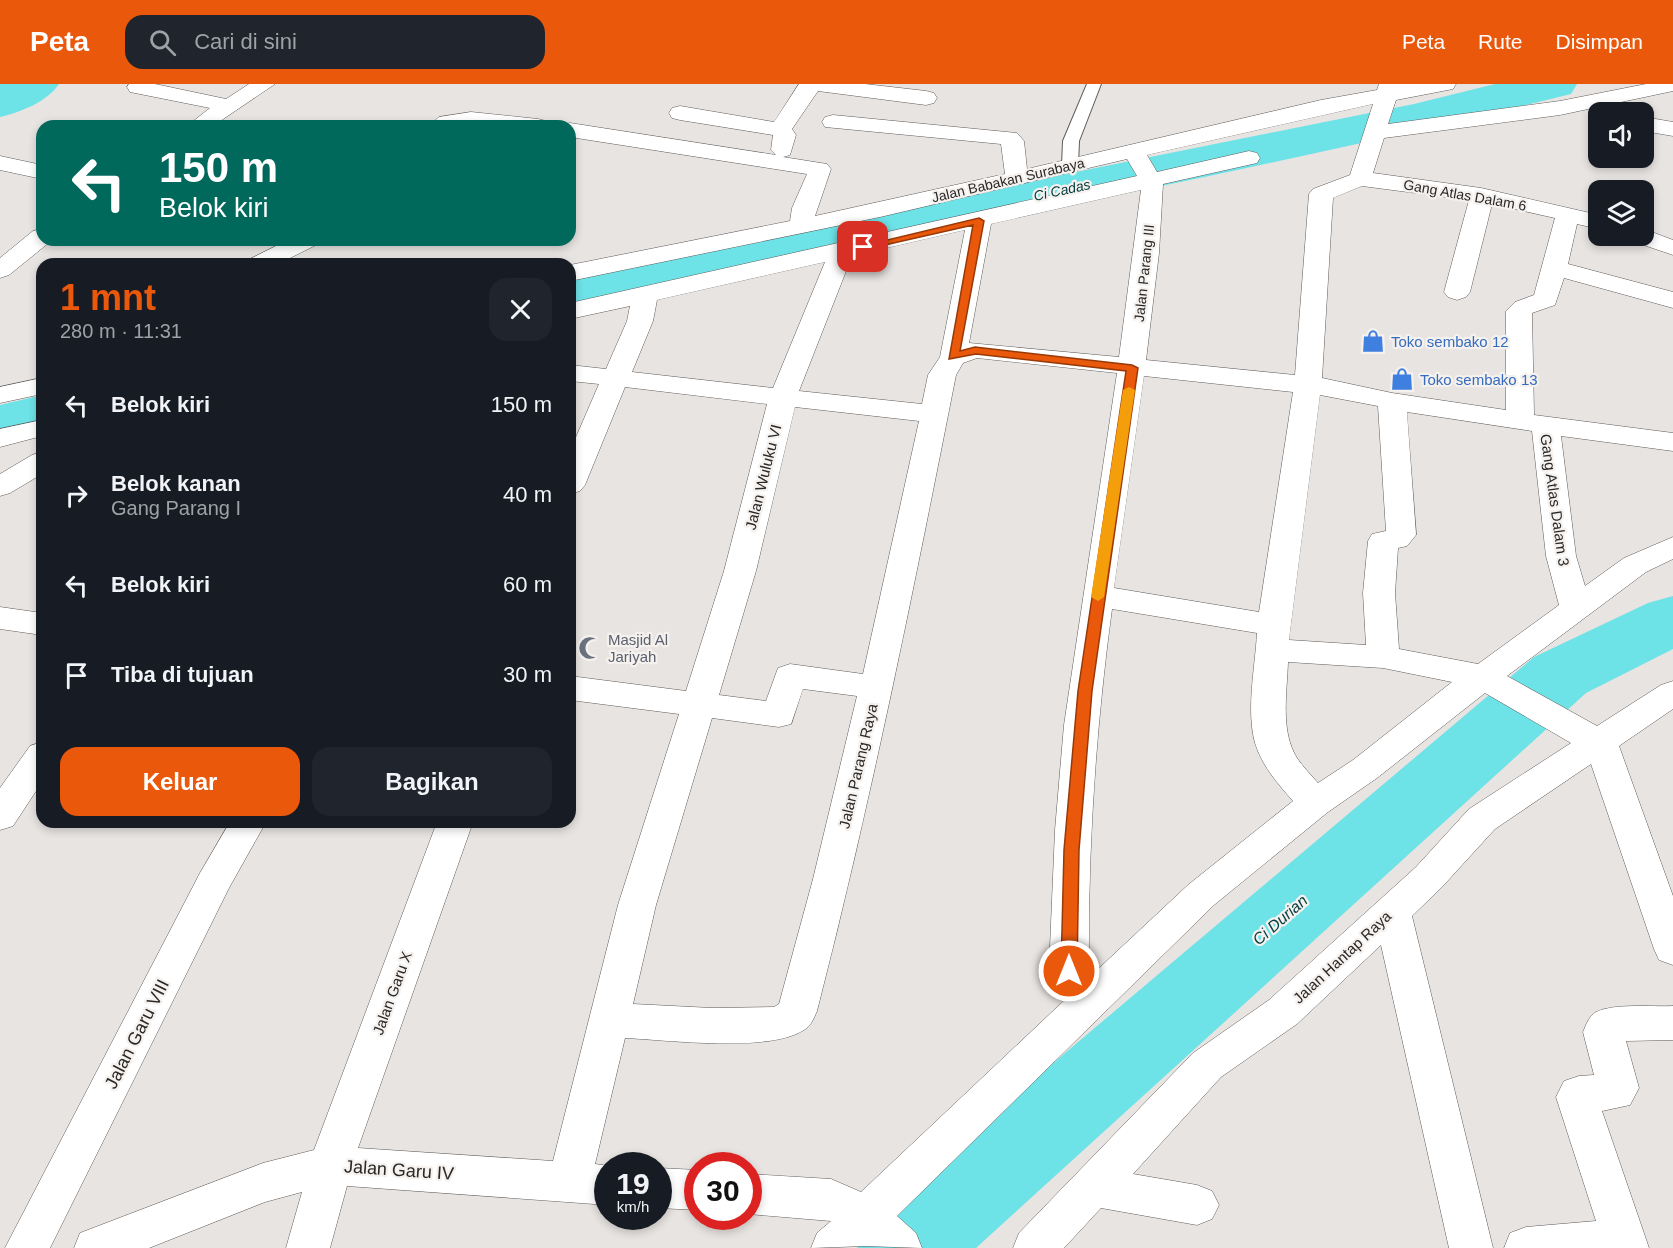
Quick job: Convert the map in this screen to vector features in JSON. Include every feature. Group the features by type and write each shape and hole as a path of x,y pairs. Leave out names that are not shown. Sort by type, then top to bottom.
{"street":[{"path":"208,120 264,84"},
{"path":"780,130 795,106 809,92 811,84 926,98"},
{"name":"Jalan Babakan Surabaya","path":"576,272 802,226 1070,165 1143,167 1388,90 1445,84"},
{"path":"1374,132 1560,108 1673,85"},
{"path":"138,87 230,106"},
{"path":"1315,803 1284,767 1273,745 1269,725 1272,638 1308,385 1321,194 1360,179 1388,90"},
{"path":"1560,108 1588,114"},
{"path":"680,113 780,130 785,135 782,150 769,161"},
{"path":"446,120 460,118 480,120"},
{"path":"833,122 1009,138 1013,141 1012,152 1017,177"},
{"path":"1654,126 1673,129"},
{"path":"576,131 820,170 804,208 802,226"},
{"path":"576,310 979,221 1143,167 1249,158"},
{"path":"0,163 36,171"},
{"name":"Jalan Parang III","path":"1096,996 1069,971 1069,909 1083,714 1148,249 1153,190 1143,167"},
{"name":"Gang Atlas Dalam 6","path":"1360,179 1482,196 1588,219"},
{"path":"1457,292 1482,196"},
{"path":"1568,213 1555,268 1673,300"},
{"name":"Jalan Parang Raya","path":"609,1020 712,1025 778,1024 792,1017 800,1003 876,687 942,375 964,354 979,221"},
{"path":"0,270 36,241"},
{"path":"1654,241 1673,248"},
{"path":"271,258 295,246"},
{"name":"Jalan Wuluku VI","path":"588,1184 609,1020 637,904 740,571 783,397 833,276 840,253"},
{"name":"Gang Atlas Dalam 3","path":"1555,268 1545,300 1519,311 1532,423 1561,556 1576,609"},
{"path":"576,471 640,321 645,295"},
{"path":"964,354 1308,385 1532,423 1673,442"},
{"path":"576,375 933,414"},
{"path":"0,395 36,387"},
{"path":"1383,657 1379,593 1383,541 1401,536 1392,401"},
{"path":"0,438 36,429"},
{"path":"0,487 36,465"},
{"path":"833,1248 884,1234 1096,996 1201,895 1315,803 1495,683 1576,609 1635,565 1673,547"},
{"path":"1098,596 1272,638 1383,657 1495,683 1586,735 1673,949"},
{"path":"0,618 36,623"},
{"path":"576,689 779,715 790,676 876,687"},
{"name":"Jalan Hantap Raya","path":"1035,1248 1207,1065 1283,1012 1429,877 1482,819 1586,735 1673,693"},
{"path":"0,816 36,764"},
{"name":"Jalan Garu VIII","path":"27,1248 213,883 245,828"},
{"name":"Jalan Garu X","path":"308,1248 325,1196 331,1165 453,828"},
{"path":"1392,911 1471,1248"},
{"path":"1527,1248 1626,1244 1577,1097 1615,1092 1618,1088 1603,1032 1609,1025 1673,1023"},
{"name":"Jalan Garu IV","path":"96,1248 263,1183 331,1165 588,1184"},
{"path":"1093,1187 1197,1205"},
{"path":"762,1195 831,1199 884,1234"}],"lane":[{"path":"1070,165 1071,141 1094,84"}],"waterway":[{"path":"0,103 36,84"},
{"name":"Ci Cadas","path":"576,293 753,253 1414,118 1554,84"},
{"name":"Ci Cadas","path":"0,423 36,414"},
{"name":"Ci Durian","path":"906,1248 1560,675 1673,620"}],"slow traffic":[{"path":"1098,597 1129,390"}],"place":[{"name":"Toko sembako 12","path":"1373,341"},
{"name":"Toko sembako 13","path":"1402,379"},
{"name":"Masjid Al Jariyah","path":"590,648"}],"route":[{"path":"863,247 979,221 953,357 975,350 1132,368 1085,691 1071,850 1069,971"}]}
